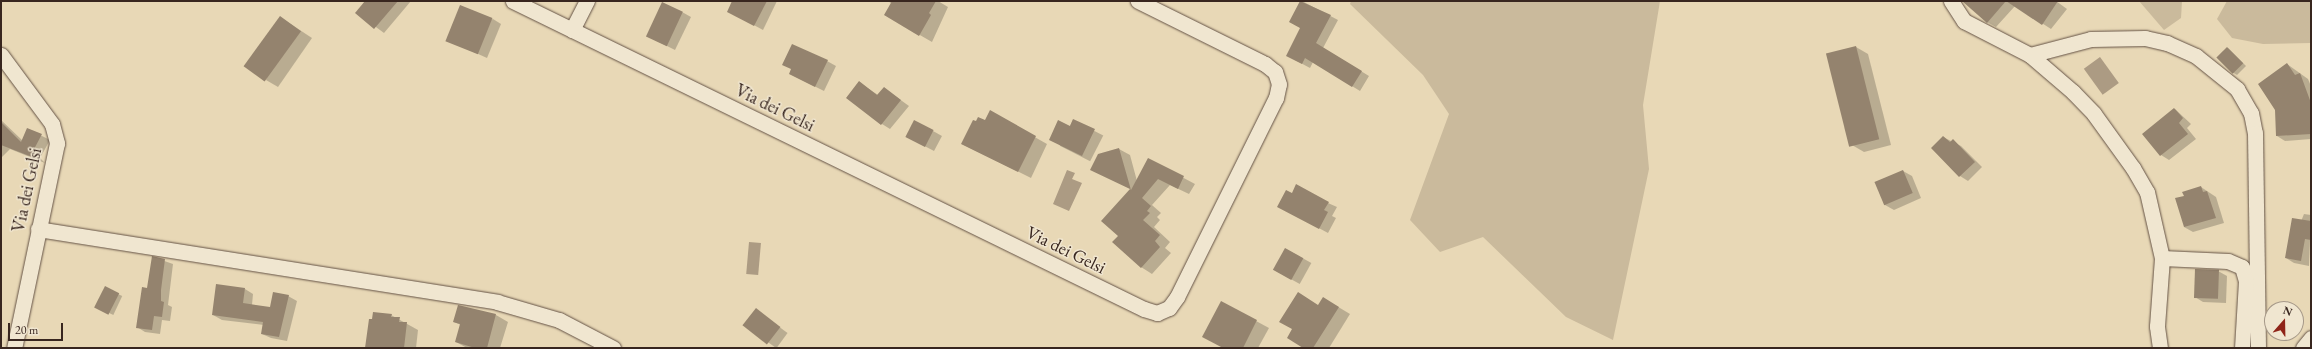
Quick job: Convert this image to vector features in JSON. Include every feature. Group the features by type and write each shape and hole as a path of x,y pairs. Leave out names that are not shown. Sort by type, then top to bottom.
{"street":[{"name":"Via dei Gelsi","path":"513,1 1144,309 1157,312 1169,308 1177,297 1276,98 1279,84 1275,72 1265,64 1138,1"},
{"path":"572,30 587,1"},
{"path":"1951,1 1959,16 1970,25 2030,55 2083,101 2133,168 2150,200 2162,258 2157,326 2160,348"},
{"path":"2030,55 2091,39 2134,37 2154,39 2196,56 2237,89 2249,108 2255,133 2258,348"},
{"name":"Via dei Gelsi","path":"1,55 55,130 56,149 38,228 14,348"},
{"path":"38,228 497,302 559,320 612,348"},
{"path":"2162,258 2228,261 2242,267 2246,281 2242,348"},
{"path":"2303,348 2311,338"}],"shaded area":[{"path":"1351,1 1660,1 1643,105 1649,169 1613,340 1566,317 1483,237 1440,252 1410,220 1449,114 1423,75 1350,4"},
{"path":"2139,1 2182,1 2181,18 2164,30"},
{"path":"2227,1 2311,1 2311,43 2263,44 2232,38 2217,19"},
{"path":"2100,57 2119,83 2103,95 2084,69"},
{"path":"1067,170 1075,173 1072,179 1082,183 1069,211 1053,204"},
{"path":"749,242 761,243 758,275 746,274"}],"building":[{"path":"365,1 398,1 374,29 355,13"},
{"path":"732,1 767,1 754,26 727,12"},
{"path":"892,1 936,1 929,13 931,15 919,36 884,15"},
{"path":"1300,1 1331,15 1316,43 1362,71 1352,87 1305,58 1302,64 1286,56 1300,28 1289,22"},
{"path":"1962,1 2006,1 1987,23"},
{"path":"2006,1 2058,1 2042,25"},
{"path":"662,2 683,12 667,46 646,36"},
{"path":"460,5 492,18 478,54 445,41"},
{"path":"280,16 301,31 265,81 244,66"},
{"path":"792,44 828,60 815,87 789,74 791,69 782,65"},
{"path":"1856,46 1879,139 1849,147 1826,53"},
{"path":"2227,47 2243,63 2233,74 2216,58"},
{"path":"2287,63 2295,75 2300,73 2311,103 2311,134 2276,136 2275,110 2258,84"},
{"path":"859,81 877,95 884,87 901,100 881,125 846,98"},
{"path":"2174,108 2183,118 2179,123 2188,134 2160,156 2142,134"},
{"path":"990,110 1036,136 1018,172 961,144 973,120 976,121 978,117 985,120"},
{"path":"1073,119 1095,129 1082,156 1049,140 1058,120 1070,126"},
{"path":"914,120 934,130 925,147 905,137"},
{"path":"1,122 21,142 27,128 42,134 32,153 40,160 1,145"},
{"path":"1943,136 1950,142 1953,139 1975,162 1959,177 1931,148"},
{"path":"1119,148 1131,190 1148,158 1184,176 1178,189 1158,179 1142,198 1151,206 1147,211 1150,213 1143,220 1160,235 1155,241 1160,247 1141,268 1112,242 1118,236 1101,221 1130,189 1090,170 1098,154"},
{"path":"1903,170 1913,193 1884,205 1874,182"},
{"path":"1296,184 1329,202 1324,210 1328,212 1319,229 1277,207 1286,190 1292,193"},
{"path":"2201,186 2203,192 2207,191 2216,218 2184,227 2175,198 2184,196 2182,192"},
{"path":"2292,218 2311,221 2311,240 2305,239 2301,261 2285,258"},
{"path":"1285,248 1303,258 1291,280 1273,270"},
{"path":"152,256 165,259 161,290 161,301 164,302 162,317 154,316 152,330 136,328 142,287 147,288"},
{"path":"2195,269 2219,270 2218,299 2194,298"},
{"path":"216,284 245,288 243,303 270,307 273,292 289,295 279,337 261,334 263,322 212,315"},
{"path":"105,286 119,293 108,315 94,307"},
{"path":"1298,292 1318,305 1323,297 1339,307 1313,348 1303,348 1287,338 1292,329 1279,322"},
{"path":"1221,301 1257,320 1243,348 1223,348 1202,337"},
{"path":"458,305 496,314 487,348 475,348 455,342 460,324 453,322"},
{"path":"756,308 780,327 767,344 742,325"},
{"path":"373,312 392,314 391,317 400,317 399,322 407,322 404,348 365,348 369,319 372,319"}]}
